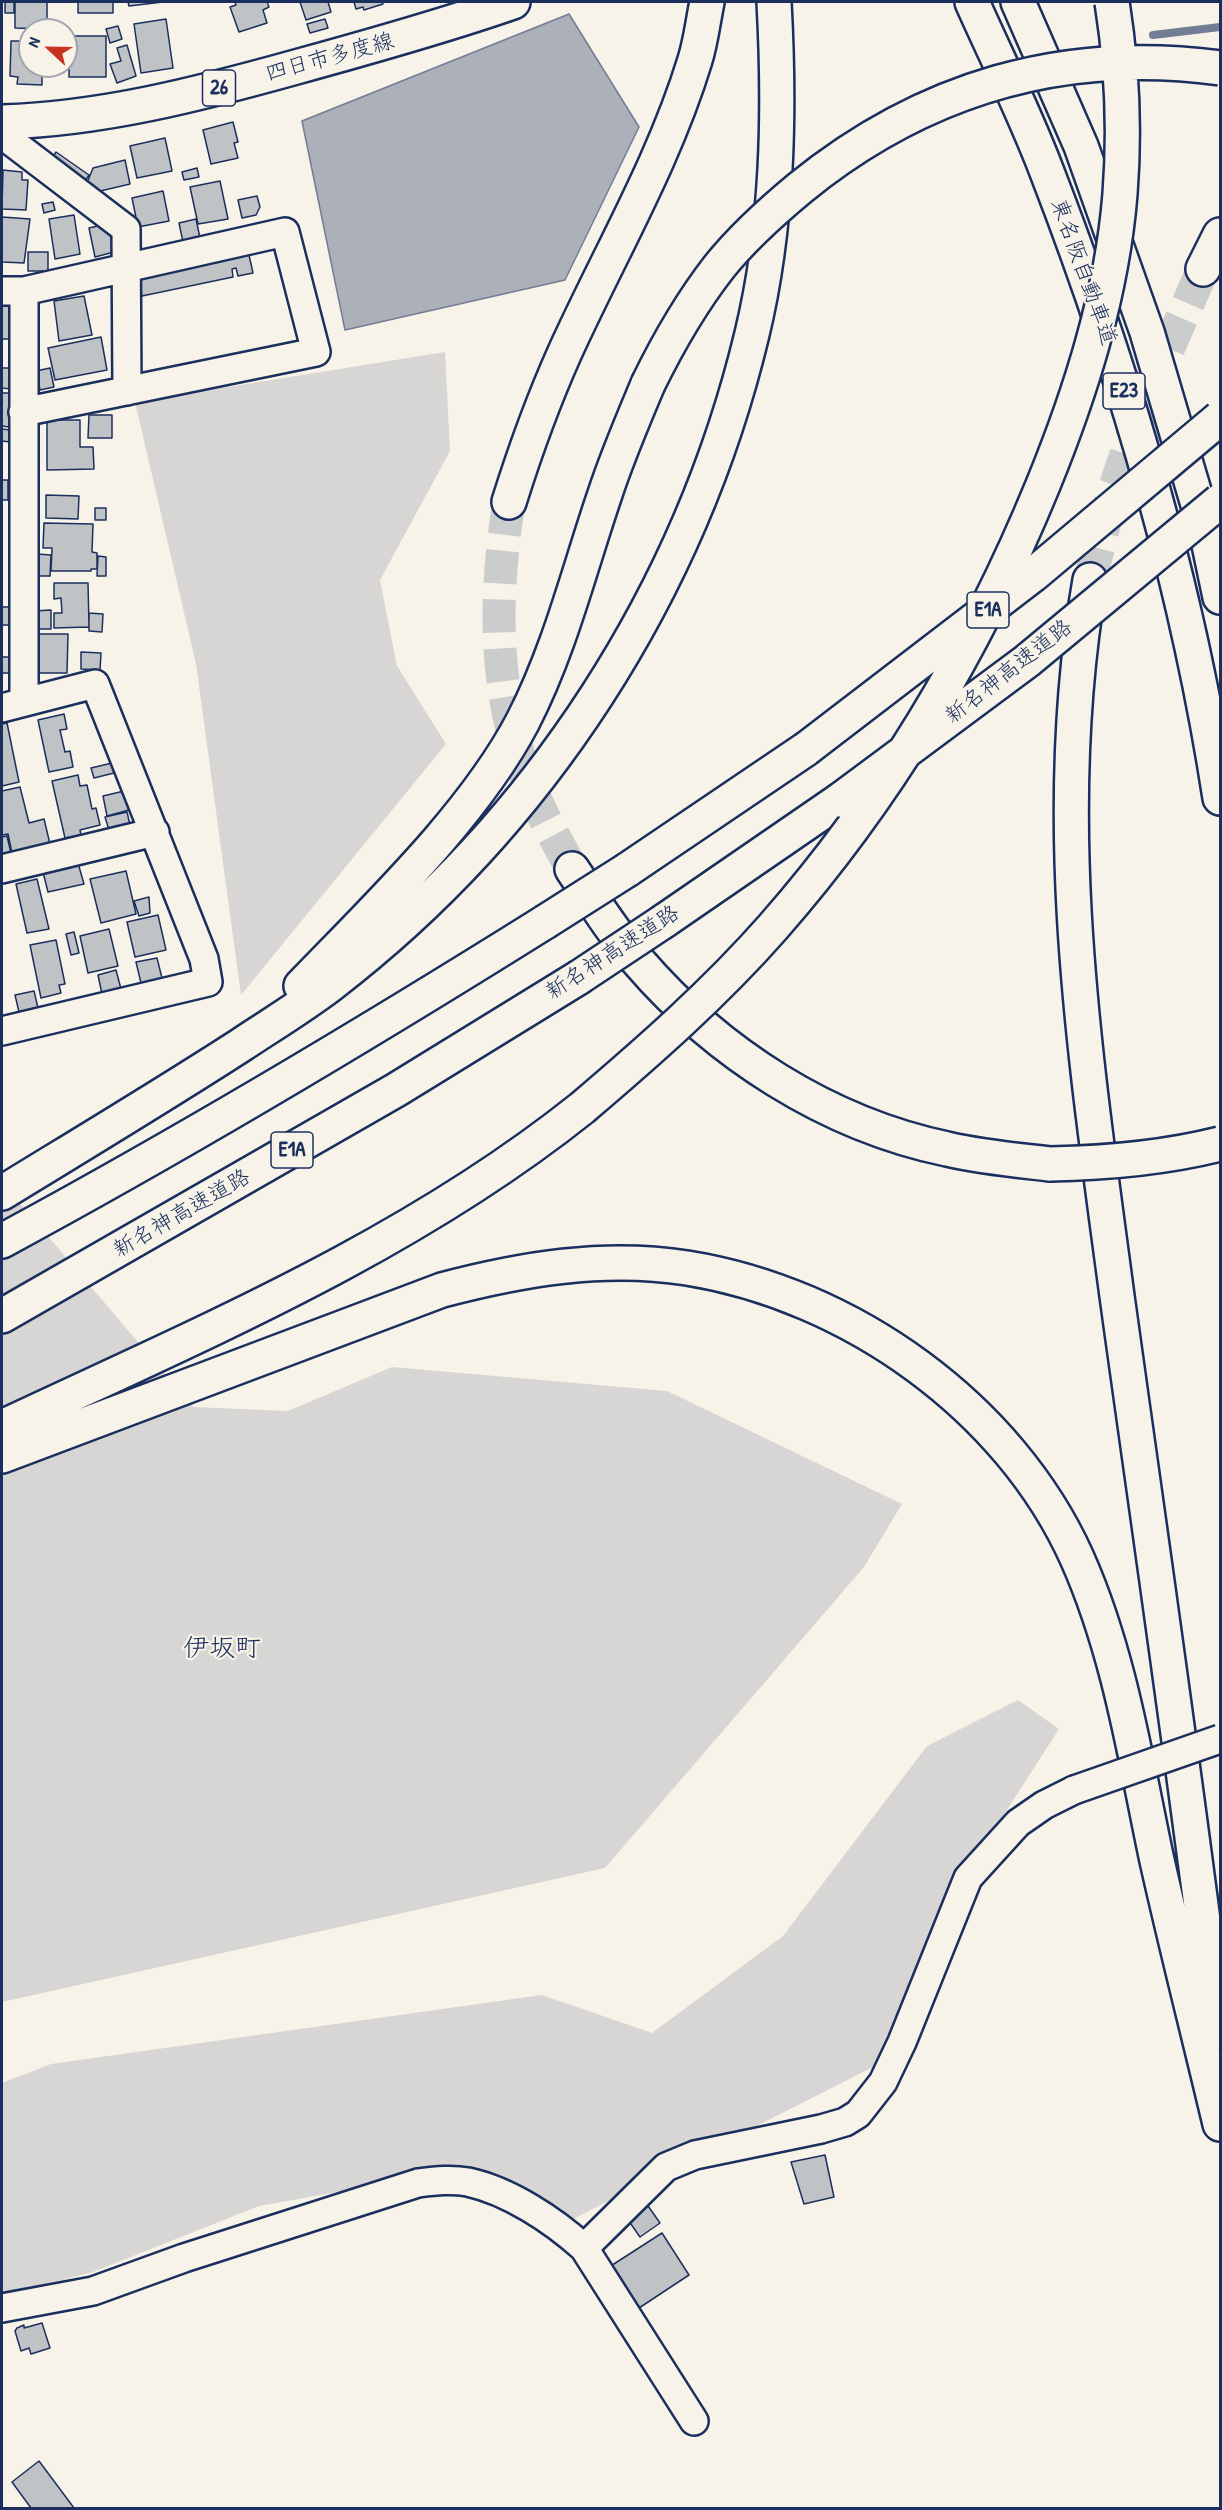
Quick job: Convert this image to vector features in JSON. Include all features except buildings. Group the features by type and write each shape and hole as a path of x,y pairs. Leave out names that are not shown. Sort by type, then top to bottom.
{"main road":[{"name":"四日市多度線","path":"2,122 86,114 194,95 432,30 513,2"},
{"path":"509,502 525,448 565,352 650,178 676,116 696,58 707,2"},
{"path":"2,1192 158,1100 328,987 428,901 524,798 575,730 612,674 652,602 686,532 711,468 752,332 776,170 778,104 774,2"},
{"name":"東名阪自動車道","path":"972,2 1047,171 1117,368 1172,558 1221,798"},
{"name":"東名阪自動車道","path":"1018,2 1082,146 1147,332 1207,535 1221,597"},
{"path":"2,1427 283,1295 382,1243 473,1188 543,1139 660,1041 772,928 824,866 920,730 960,661 998,586 1061,442 1086,367 1106,282 1120,196 1123,121 1119,44 1112,2"},
{"path":"212,1064 293,994 437,840 483,782 522,722 545,673 605,493 648,384 688,312 719,267 758,223 856,145 906,118 971,90 1024,74 1077,65 1134,62 1181,63 1221,68"},
{"path":"1203,269 1221,235"},
{"name":"E1A","path":"2,1242 183,1142 356,1040 627,870 806,749 1033,575 1221,418"},
{"name":"新名神高速道路","path":"2,1316 396,1090 579,978 840,800 1027,661 1221,501"},
{"path":"1090,580 1079,640 1071,746 1074,926 1092,1114 1197,1870 1221,2063"},
{"path":"572,869 637,960 671,996 729,1047 799,1093 846,1116 897,1136 945,1149 1050,1164 1138,1159 1221,1144"},
{"path":"2,1456 442,1290 492,1277 539,1269 590,1263 637,1264 686,1268 736,1278 783,1294 883,1343 924,1371 965,1404 1008,1449 1045,1502 1076,1557 1100,1620 1122,1694 1160,1875 1221,2124"}],"street":[{"path":"2,129 8,139 126,229 127,391"},
{"path":"2,1030 208,982 204,959 95,684 13,705 23,412 13,291 285,232 316,352 23,412"},
{"path":"2,869 155,832"},
{"path":"584,2248 666,2167 694,2155 822,2129 845,2122 858,2114 883,2082 902,2042 968,1878 1018,1823 1044,1805 1074,1790 1221,1738"},
{"path":"2,2308 93,2291 354,2202 418,2183 442,2180 468,2182 490,2189 525,2207 584,2248 694,2421"}],"shaded area":[{"path":"569,14 639,127 565,280 345,330 302,121"},
{"path":"445,352 450,451 380,580 397,666 446,744 241,995 196,664 135,402"},
{"path":"2,1182 193,1407 288,1411 392,1367 667,1391 902,1504 864,1567 605,1868 2,2002"},
{"path":"1018,1700 1059,1729 996,1827 963,1871 879,2064 571,2220 421,2177 259,2206 93,2272 2,2295 2,2083 51,2064 542,1995 652,2033 783,1936 927,1746"}],"waterway":[{"path":"1153,35 1220,27"}],"tunnel":[{"path":"1090,580 1112,495 1140,414 1203,269"},
{"path":"509,502 499,607 502,676 516,745 527,779 572,869"}],"district":[{"name":"伊坂町","path":"222,1649"}]}
